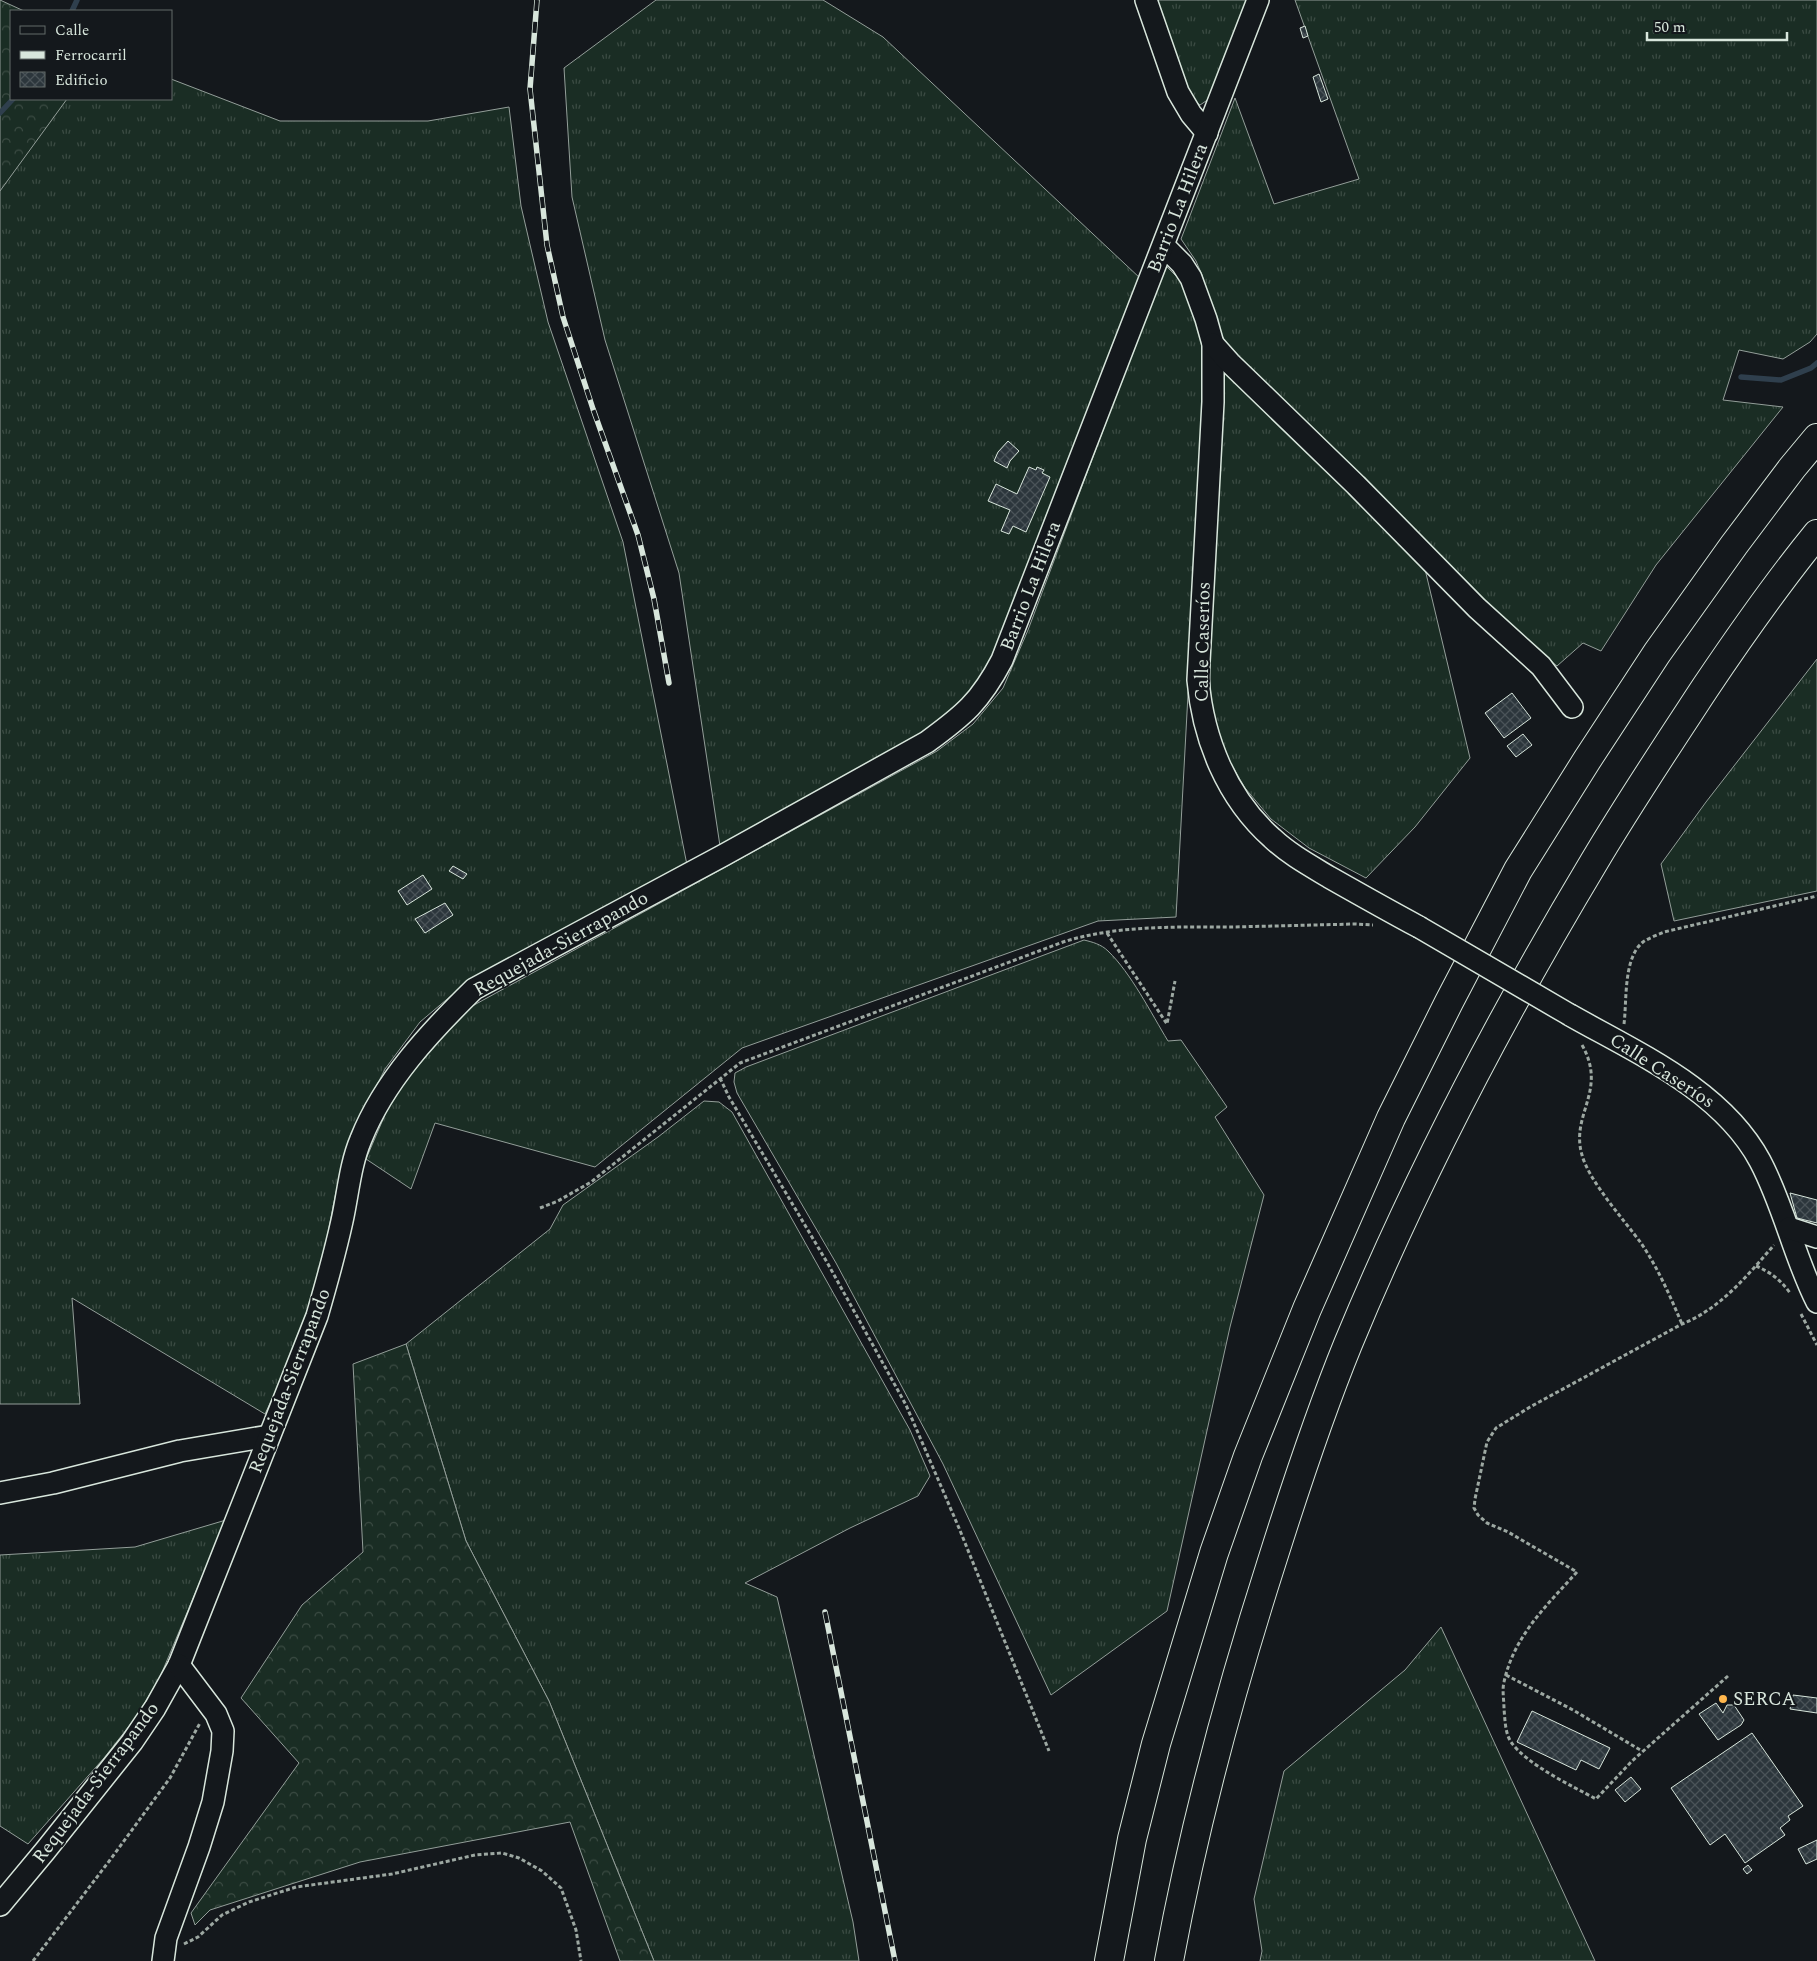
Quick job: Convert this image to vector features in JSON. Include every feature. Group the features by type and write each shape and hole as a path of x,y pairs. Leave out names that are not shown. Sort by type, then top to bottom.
{"highway":[{"path":"1109,1961 1132,1839 1154,1754 1214,1553 1248,1456 1303,1318 1391,1118 1448,1002 1518,870 1586,760 1657,653 1723,560 1817,438"},
{"path":"1169,1961 1179,1904 1228,1704 1296,1485 1348,1344 1416,1190 1493,1038 1560,918 1619,820 1735,645 1817,534"}],"street":[{"name":"Barrio La Hilera","path":"1146,0 1178,92 1191,114 1207,133"},
{"name":"Barrio La Hilera","path":"670,884 927,742 957,720 976,703 984,692 1002,660 1258,0"},
{"name":"Calle Caseríos","path":"1164,246 1182,264 1191,278 1206,318 1213,344 1213,402 1198,680 1203,718 1208,738 1230,786 1242,804 1272,838 1310,866 1621,1044 1702,1093 1729,1117 1750,1144 1760,1162 1789,1228 1803,1273 1808,1307"},
{"name":"Calle Caseríos","path":"1213,344 1477,608 1541,666 1572,707"},
{"name":"Requejada-Sierrapando","path":"0,1904 46,1851 132,1742 155,1708 179,1665 317,1316 330,1272 352,1170 361,1139 386,1091 408,1060 445,1017 474,989 670,884"},
{"path":"1789,1228 1817,1237"},
{"path":"0,1492 53,1483 180,1451 269,1436"},
{"path":"163,1958 166,1938 213,1802 222,1751 223,1731 216,1714 179,1665"}],"path":[{"path":"1621,1044 1625,1023 1630,962 1635,950 1643,942 1668,931 1817,896"},
{"path":"540,1208 558,1201 591,1182 740,1063 1020,958 1084,936 1107,932 1180,927 1355,924 1375,926"},
{"path":"1107,932 1167,1024 1174,981"},
{"path":"1578,1040 1588,1055 1592,1080 1591,1092 1580,1132 1582,1156 1593,1178 1642,1245 1667,1287 1682,1324"},
{"path":"720,1078 729,1097 828,1264 906,1405 959,1528 1049,1751"},
{"path":"1728,1676 1642,1751 1596,1799 1568,1784 1522,1754 1510,1741 1505,1723 1504,1684 1506,1675 1514,1649 1540,1613 1577,1572 1508,1532 1487,1523 1478,1515 1474,1508 1475,1499 1487,1442 1496,1428 1530,1407 1682,1324 1698,1318 1737,1287 1789,1228"},
{"path":"1756,1266 1779,1280 1792,1297"},
{"path":"1808,1307 1817,1345"},
{"path":"1506,1675 1573,1710 1642,1751"},
{"path":"33,1961 170,1778 209,1704"},
{"path":"163,1958 198,1936 222,1915 249,1902 296,1887 392,1874 475,1855 502,1853 519,1858 542,1870 561,1888 576,1930 581,1961"}],"green space":[{"path":"0,0 22,10 10,10 10,100 66,100 0,191"},
{"path":"656,0 823,0 883,37 1141,279 1002,635 986,670 969,697 940,724 720,846 679,573 605,340 572,197 564,68"},
{"path":"1152,0 1247,0 1209,99 1200,105 1187,96"},
{"path":"1295,0 1817,0 1817,334 1810,342 1783,359 1739,350 1723,400 1783,407 1656,565 1601,651 1583,643 1557,666 1456,581 1253,375 1226,344 1214,321 1202,275 1196,261 1181,239 1235,98 1274,204 1359,179"},
{"path":"172,79 280,121 428,121 509,107 521,206 548,322 623,542 687,865 459,989 420,1022 385,1069 359,1121 336,1192 320,1274 295,1349 265,1414 72,1298 80,1404 0,1404 0,178 61,100 172,100"},
{"path":"1165,265 1182,282 1202,330 1206,360 1176,917 1098,921 742,1048 595,1167 435,1123 411,1189 366,1159 387,1110 420,1057 465,1010 937,751 973,724 1003,688 1028,630"},
{"path":"1224,367 1424,565 1470,758 1415,827 1366,878 1309,848 1271,819 1245,788 1220,745 1211,700 1209,648"},
{"path":"1817,659 1817,891 1674,921 1661,864 1706,802"},
{"path":"1084,940 1108,951 1125,970 1168,1041 1181,1040 1227,1107 1215,1117 1264,1195 1230,1327 1167,1611 1051,1695 943,1464 836,1263 737,1093 734,1082 735,1073 746,1067"},
{"path":"704,1101 719,1102 732,1112 910,1430 930,1476 918,1496 850,1528 745,1583 777,1597 853,1922 859,1961 654,1961 549,1701 466,1541 406,1344 550,1229 563,1205 658,1137"},
{"path":"406,1344 466,1541 549,1701 654,1961 620,1961 570,1822 360,1862 210,1910 195,1925 191,1913 299,1763 241,1698 302,1605 363,1552 353,1364"},
{"path":"226,1520 160,1677 137,1716 104,1758 28,1844 0,1826 0,1555 135,1547"},
{"path":"1441,1627 1595,1961 1260,1961 1262,1951 1254,1899 1284,1771 1405,1670"}],"building":[{"path":"1305,26 1308,36 1303,38 1300,28"},
{"path":"1319,74 1328,99 1321,102 1313,77"},
{"path":"1008,441 1019,451 1010,461 1007,468 994,461 998,452"},
{"path":"1029,467 1036,470 1037,467 1044,470 1042,473 1050,477 1026,532 1013,526 1009,534 1001,531 1010,510 988,501 996,484 1017,494"},
{"path":"1512,693 1531,718 1504,738 1485,713"},
{"path":"1523,734 1532,745 1516,757 1507,746"},
{"path":"453,866 467,874 463,879 449,871"},
{"path":"423,875 432,889 407,905 398,891"},
{"path":"445,903 453,915 425,933 415,919"},
{"path":"1790,1193 1817,1200 1817,1223 1797,1218"},
{"path":"1793,1695 1817,1698 1817,1713 1790,1709"},
{"path":"1716,1703 1723,1713 1727,1705 1734,1705 1744,1720 1741,1725 1718,1740 1699,1714"},
{"path":"1532,1711 1610,1748 1599,1769 1581,1760 1576,1770 1517,1742"},
{"path":"1752,1733 1803,1806 1788,1816 1790,1820 1780,1828 1785,1835 1745,1863 1725,1834 1710,1845 1671,1788"},
{"path":"1631,1777 1641,1789 1625,1802 1615,1790"},
{"path":"1817,1840 1817,1859 1806,1864 1798,1849"},
{"path":"1748,1865 1752,1870 1747,1874 1743,1869"}],"waterway":[{"path":"72,10 77,0"},
{"path":"0,113 12,100"},
{"path":"1741,377 1781,380 1811,368 1817,363"}],"railway":[{"path":"537,0 530,89 547,245 563,317 593,409 638,535 654,599 669,683"},
{"path":"825,1612 895,1961"}],"place":[{"name":"SERCA","path":"1723,1699"}]}
